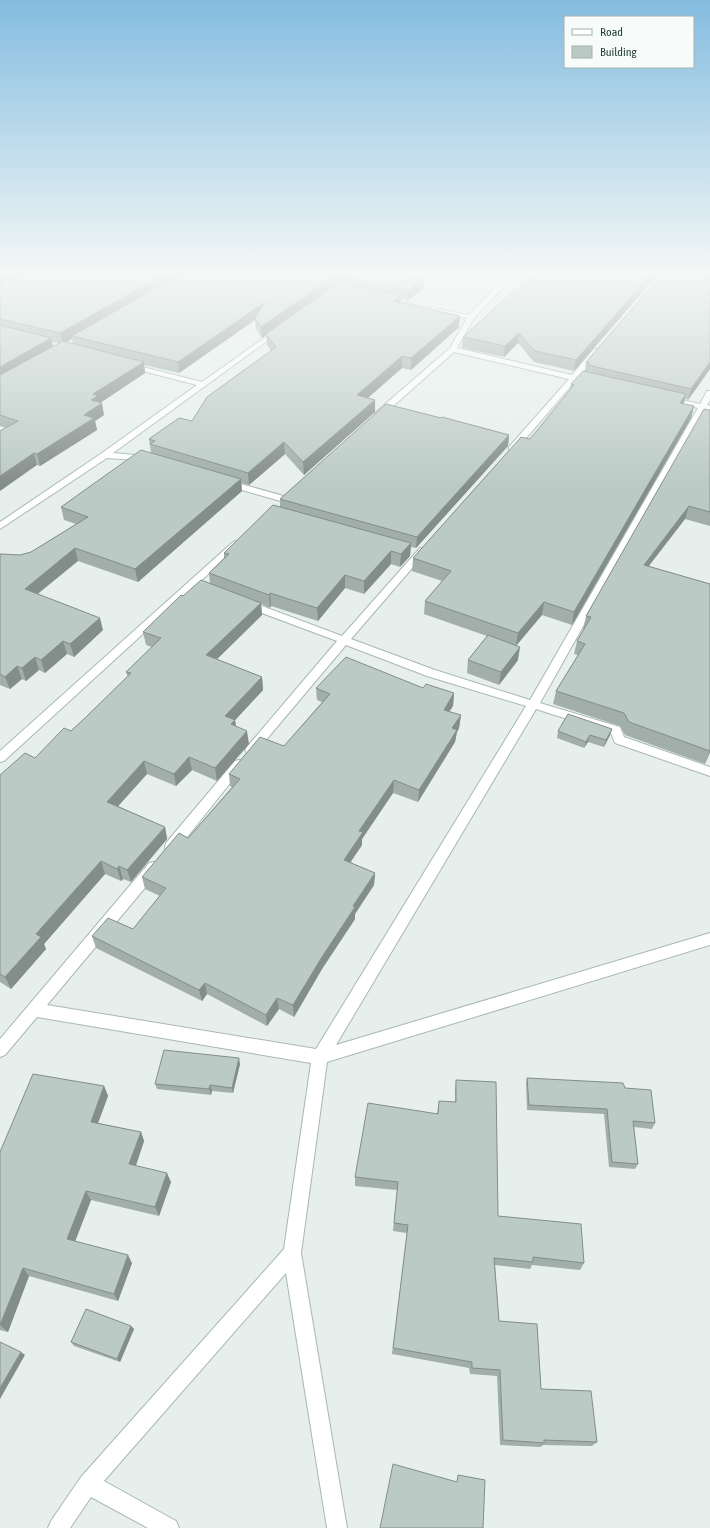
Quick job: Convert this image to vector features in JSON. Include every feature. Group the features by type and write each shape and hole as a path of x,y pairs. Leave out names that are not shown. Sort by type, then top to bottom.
{"street":[{"path":"0,526 105,455 260,343"},
{"path":"371,421 452,349 455,343"},
{"path":"507,454 604,343"},
{"path":"452,349 589,381"},
{"path":"126,364 202,384"},
{"path":"337,1528 292,1253 320,1057 533,705 706,408 710,394"},
{"path":"656,396 706,408"},
{"path":"105,455 153,461"},
{"path":"214,479 286,496 275,507"},
{"path":"0,758 243,538"},
{"path":"0,1050 416,553 430,542"},
{"path":"193,584 207,589"},
{"path":"236,600 431,673 616,730 619,740 710,772"},
{"path":"35,1010 320,1057 710,939"},
{"path":"58,1528 88,1484 292,1253"},
{"path":"88,1484 169,1528"}],"building":[{"path":"0,343 42,343 0,367"},
{"path":"59,343 72,343 144,362 93,394 98,396 91,400 102,403 84,415 94,418 37,454 34,453 0,476 0,431 18,421 0,415 0,375"},
{"path":"102,343 205,343 178,362"},
{"path":"273,343 428,343 411,358 402,356 357,395 375,400 303,462 284,442 248,473 150,444 155,441 149,439 179,418 192,421 207,397 276,347"},
{"path":"492,343 508,343 505,346"},
{"path":"528,343 591,343 576,360 535,351"},
{"path":"602,343 710,343 710,362 691,389 588,365 590,363 586,362"},
{"path":"583,371 686,394 680,403 694,406 574,612 544,602 518,633 425,601 451,571 413,558 521,437 530,439 574,385 571,384"},
{"path":"386,404 509,435 417,537 280,499"},
{"path":"704,409 710,410 710,512 689,506 644,565 710,584 710,751 629,722 624,713 556,691 585,644 577,641 591,617 586,616"},
{"path":"141,450 241,479 135,569 75,548 25,589 100,618 70,644 63,641 41,660 35,657 22,668 17,666 5,677 0,674 0,554 20,555 31,552 88,517 61,507"},
{"path":"273,505 411,543 401,554 391,551 364,581 345,575 317,608 270,593 269,595 209,573 229,554 224,553"},
{"path":"201,580 261,603 206,655 262,677 225,716 235,720 231,724 247,731 215,768 189,757 174,774 144,761 107,802 165,827 127,870 119,866 117,869 101,861 36,934 41,937 5,977 0,974 0,775 25,753 35,758 64,728 71,731 86,717 131,673 126,672 161,638 143,632 181,595 183,596"},
{"path":"488,635 520,647 501,672 468,660"},
{"path":"346,657 423,688 426,684 454,693 444,710 461,715 452,728 457,730 419,790 394,780 359,831 363,832 344,860 375,873 353,906 355,907 293,1005 277,998 266,1015 205,983 199,990 92,936 108,918 133,929 166,888 142,877 179,833 188,838 240,779 229,774 260,737 284,746 330,694 316,688"},
{"path":"568,714 612,729 606,740 590,735 586,742 558,731"},
{"path":"164,1050 239,1058 232,1088 210,1085 209,1089 155,1084"},
{"path":"33,1074 104,1086 91,1122 141,1132 129,1164 167,1173 155,1207 86,1191 67,1239 128,1255 114,1294 23,1268 0,1325 0,1152"},
{"path":"527,1078 623,1083 625,1088 651,1090 655,1123 633,1121 638,1164 612,1162 607,1109 529,1105"},
{"path":"456,1080 496,1082 498,1216 581,1224 584,1263 533,1257 533,1262 494,1258 499,1321 537,1324 541,1389 591,1391 597,1442 544,1440 544,1443 503,1440 500,1370 472,1368 472,1362 393,1348 408,1225 394,1223 398,1182 355,1177 368,1103 438,1114 439,1101 456,1102"},
{"path":"86,1309 131,1326 117,1359 71,1342"},
{"path":"0,1342 21,1352 0,1388"},
{"path":"393,1464 457,1482 458,1475 485,1480 483,1528 380,1528"}]}
